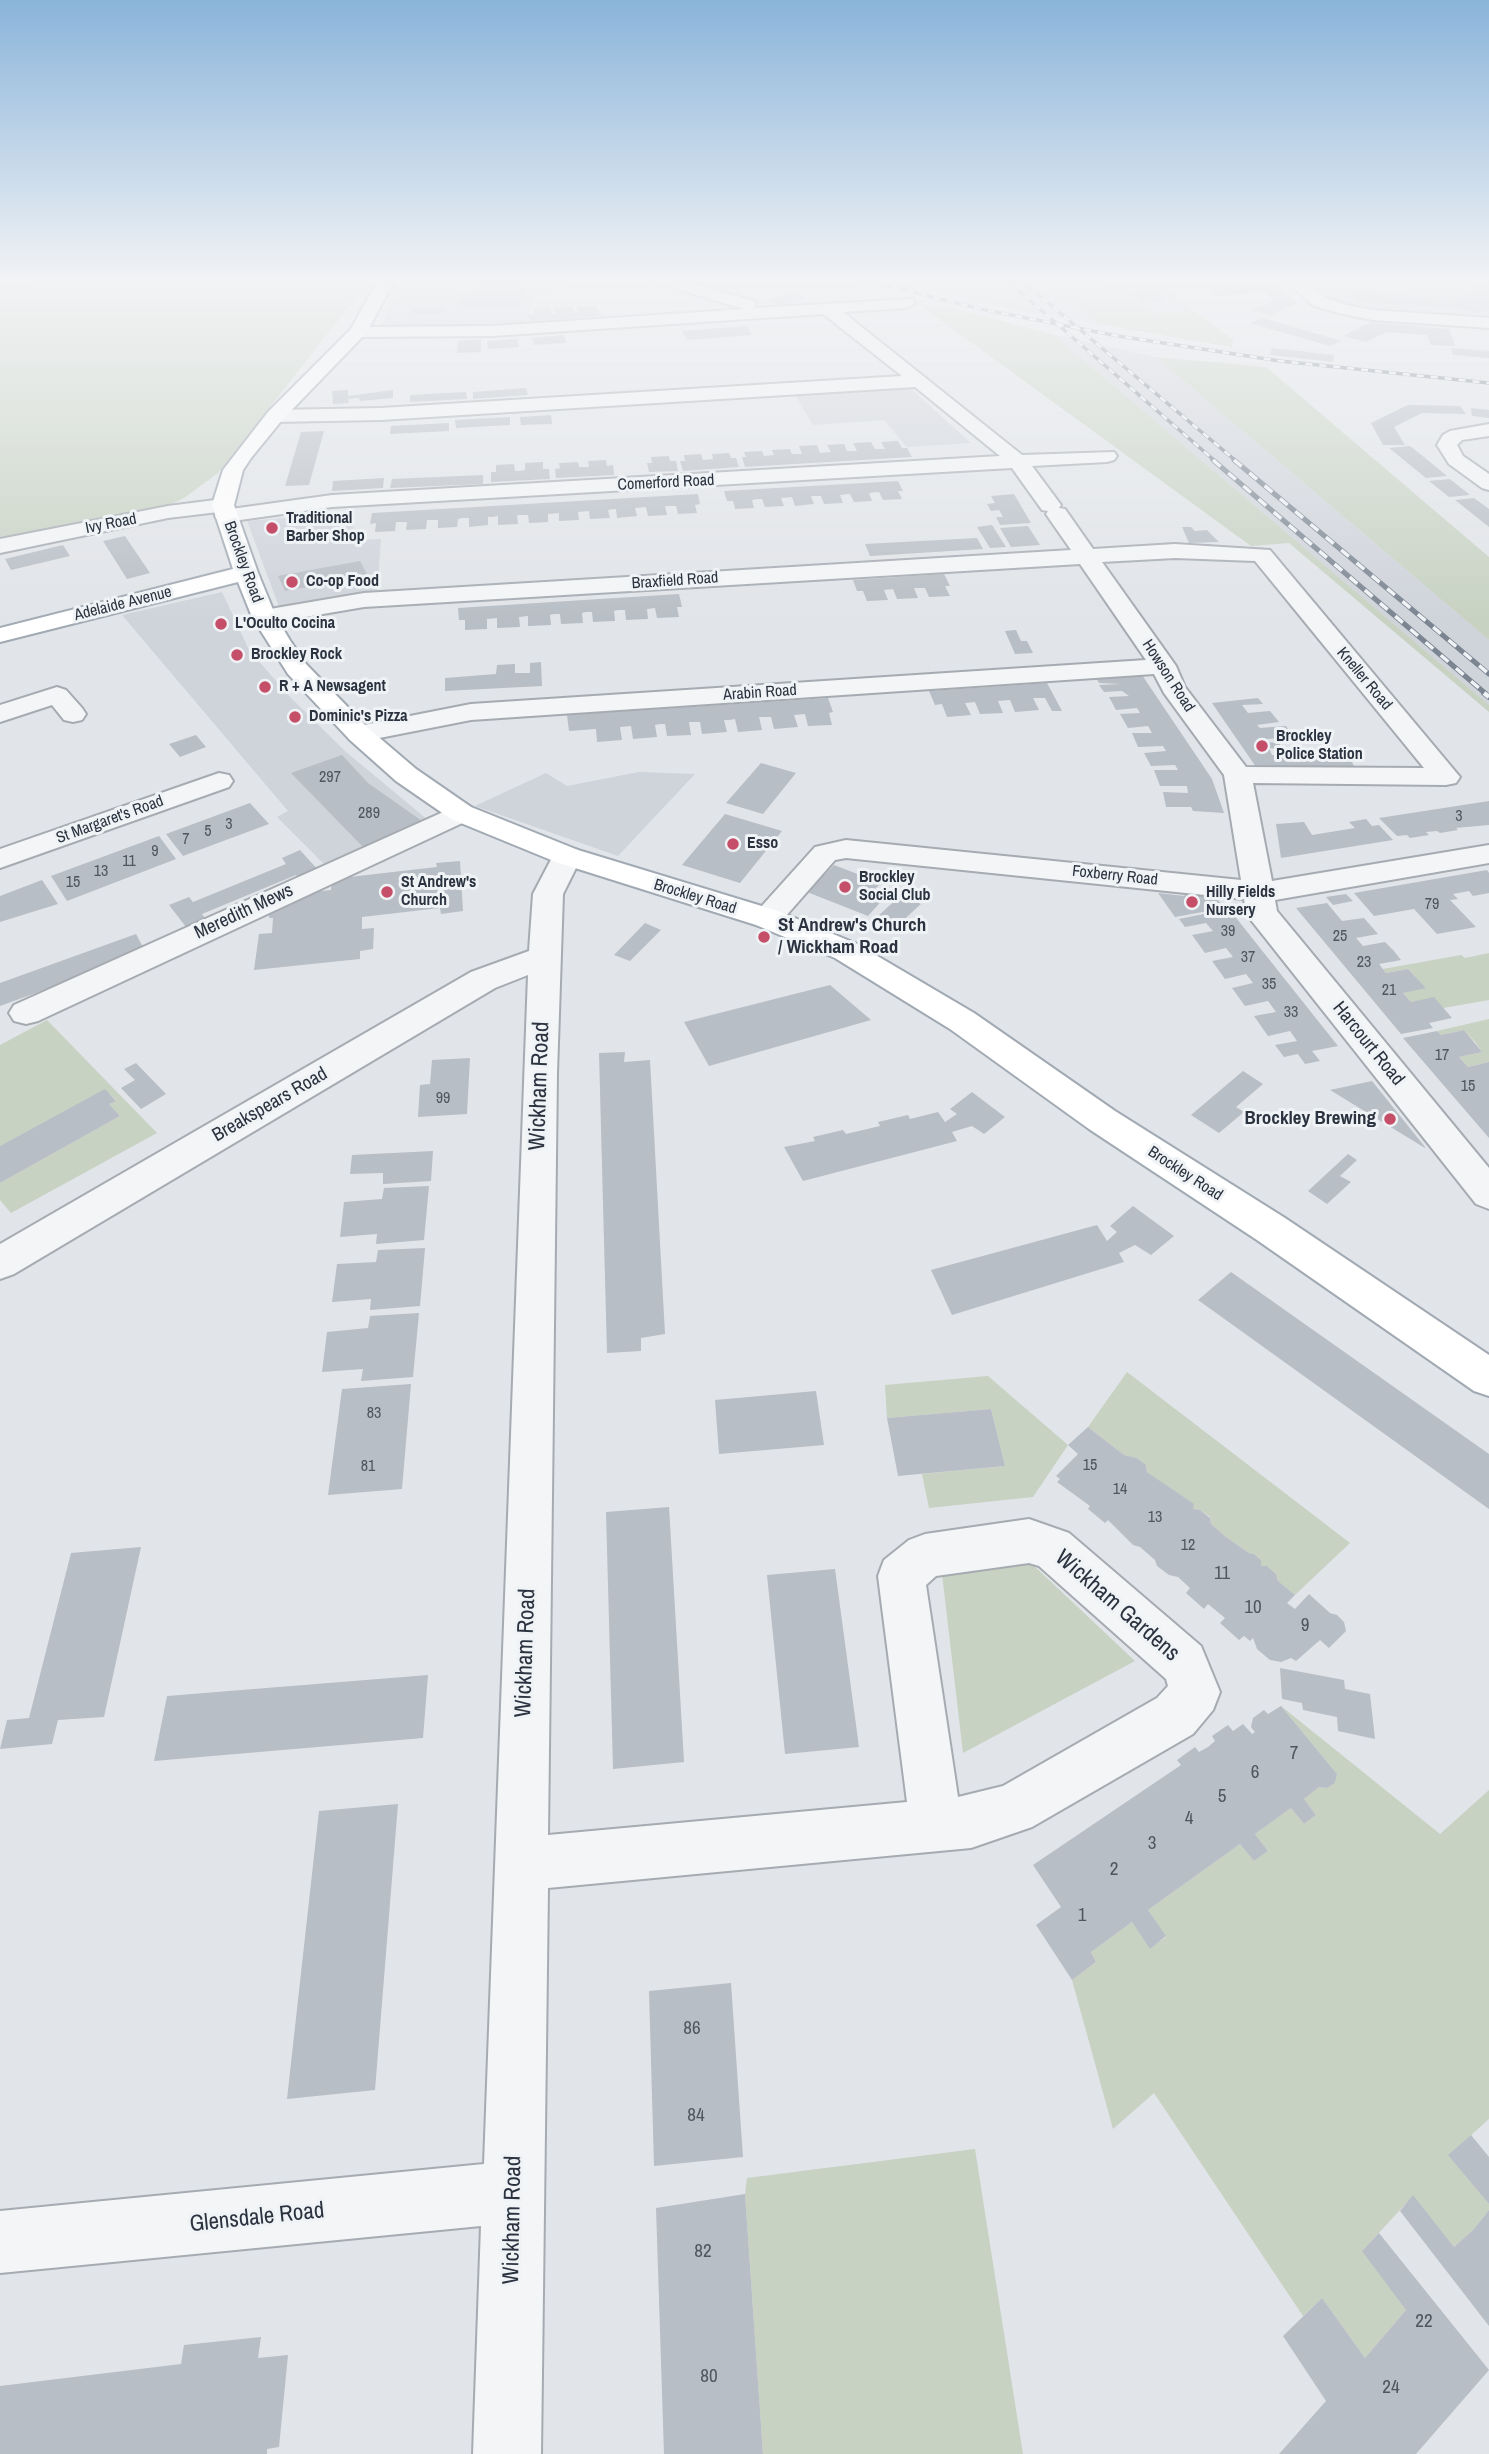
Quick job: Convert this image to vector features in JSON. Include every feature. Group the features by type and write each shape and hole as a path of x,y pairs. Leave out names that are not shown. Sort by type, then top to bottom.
{"main road":[{"name":"Brockley Road","path":"299,392 275,416 233,470 225,510 264,617 297,669 359,734 406,775 461,813 567,856 767,918 846,951 952,1014 1102,1120 1271,1229 1489,1378"},
{"name":"Adelaide Avenue","path":"0,635 246,573"}],"street":[{"path":"275,416 381,414 747,392"},
{"name":"Howson Road","path":"932,392 1019,463 1088,556 1163,666 1173,688 1238,775 1259,891"},
{"path":"1489,430 1457,435 1450,439 1447,445 1456,460 1489,484"},
{"name":"Comerford Road","path":"225,510 332,501 1107,456"},
{"name":"Ivy Road","path":"0,546 168,512 225,510"},
{"name":"Kneller Road","path":"1088,556 1175,551 1262,555 1446,777 1238,775"},
{"name":"Braxfield Road","path":"264,617 364,600 1088,556"},
{"name":"Arabin Road","path":"359,734 471,712 1163,666"},
{"path":"0,714 57,695 73,714"},
{"name":"St Margaret's Road","path":"0,859 219,781"},
{"name":"Meredith Mews","path":"26,1013 461,813"},
{"name":"Foxberry Road","path":"767,918 825,853 846,849 1259,891 1282,890 1489,855"},
{"name":"Wickham Road","path":"507,2454 545,957 548,894 567,856"},
{"name":"Harcourt Road","path":"1259,891 1257,900 1262,914 1489,1194"},
{"name":"Breakspears Road","path":"0,1263 484,980 545,957"},
{"name":"Wickham Gardens","path":"521,1864 936,1826 971,1822 1014,1809 1174,1716 1195,1692 1184,1663 1053,1548 1029,1541 925,1556 901,1576 936,1826"},
{"name":"Glensdale Road","path":"0,2242 514,2192"}],"shaded area":[{"path":"914,392 971,443 907,447 884,420 813,425 795,395"},
{"path":"1120,392 1197,392 1489,640 1489,705"},
{"path":"355,512 352,540 381,539 377,592 280,609 247,521"},
{"path":"222,592 249,650 289,696 346,752 428,820 326,866 277,817 288,811 122,615"},
{"path":"639,772 695,774 618,856 475,806 546,773 567,786"}],"green space":[{"path":"0,392 282,392 218,473 184,498 159,510 0,541"},
{"path":"1039,392 1120,392 1489,705 1489,712 1289,543 1251,546"},
{"path":"1197,392 1295,392 1489,557 1489,640"},
{"path":"1489,953 1489,1000 1443,1008 1434,998 1411,1002 1403,993 1425,987 1408,969 1386,973 1383,969 1461,955 1465,958"},
{"path":"1489,1019 1489,1062 1468,1067 1459,1057 1482,1052 1475,1042 1464,1030 1441,1035 1437,1031"},
{"path":"47,1020 157,1133 11,1213 0,1200 0,1183 120,1116 109,1104 116,1100 105,1090 0,1146 0,1045"},
{"path":"1127,1372 1350,1543 1295,1595 1278,1581 1276,1574 1267,1566 1261,1566 1261,1560 1254,1554 1211,1524 1210,1517 1193,1509 1193,1504 1147,1472 1146,1465 1137,1458 1124,1455 1088,1427"},
{"path":"988,1376 1068,1445 1033,1497 929,1508 922,1474 1005,1466 991,1409 887,1418 885,1385"},
{"path":"1032,1564 1135,1661 963,1753 942,1574"},
{"path":"1281,1706 1440,1834 1489,1790 1489,2119 1449,2155 1489,2204 1489,2210 1474,2229 1454,2247 1413,2196 1363,2250 1406,2310 1365,2358 1322,2298 1303,2316 1154,2093 1113,2129 1072,1980 1096,1962 1091,1952 1132,1922 1150,1948 1166,1937 1148,1910 1240,1844 1254,1861 1268,1851 1255,1834 1291,1808 1304,1824 1316,1815 1304,1799 1319,1787 1327,1788 1335,1783 1337,1774"},
{"path":"975,2149 1023,2454 763,2454 745,2194 747,2178"}],"building":[{"path":"332,392 348,392 348,396 393,392 393,398 360,401 359,398 348,399 349,403 333,404"},
{"path":"466,392 467,399 410,402 410,395"},
{"path":"473,392 527,392 528,395 473,399"},
{"path":"1408,405 1460,406 1466,414 1422,413 1394,427 1405,445 1383,445 1371,423"},
{"path":"1471,408 1489,410 1489,418 1472,416"},
{"path":"551,415 552,424 521,425 520,417"},
{"path":"510,417 510,425 456,428 455,420"},
{"path":"449,423 449,431 390,434 391,426"},
{"path":"324,431 309,485 285,486 301,432"},
{"path":"898,441 902,448 907,448 912,457 745,467 742,457 746,457 744,452 762,451 764,456 774,455 772,450 790,449 792,454 802,454 799,446 817,445 820,453 831,452 827,445 844,444 847,451 857,451 853,443 871,442 875,449 885,449 881,442"},
{"path":"1410,446 1447,476 1426,478 1389,448"},
{"path":"729,453 731,458 736,458 739,467 683,471 680,461 685,461 684,455 701,454 703,460 713,459 712,454"},
{"path":"669,456 670,461 676,461 678,471 649,472 647,463 652,463 651,457"},
{"path":"606,460 607,466 613,465 614,475 556,478 555,469 560,468 559,463 578,462 579,467 589,467 588,461"},
{"path":"543,462 543,469 549,469 550,479 491,482 491,472 496,472 496,465 514,464 515,471 520,471 525,470 525,463"},
{"path":"483,475 483,484 390,488 392,479"},
{"path":"384,478 383,488 332,491 333,481"},
{"path":"1450,479 1470,495 1449,497 1429,481"},
{"path":"898,481 903,491 898,491 902,499 883,500 879,492 869,493 872,501 854,502 850,494 840,495 843,503 824,504 821,496 811,496 814,504 795,506 792,497 781,498 784,506 765,507 762,499 757,499 752,500 754,508 735,509 733,501 727,501 724,491"},
{"path":"698,494 700,504 695,505 697,513 678,514 676,506 665,506 667,515 648,516 646,507 635,508 637,516 617,518 616,509 608,510 610,518 590,519 589,511 578,512 579,520 559,521 559,513 548,514 548,522 529,523 528,515 517,515 518,524 498,525 498,516 488,517 488,525 469,527 469,518 463,518 458,519 457,527 438,528 438,520 427,520 426,529 406,530 407,522 396,522 395,531 375,532 376,523 370,524 372,513"},
{"path":"1014,494 1031,523 1000,525 996,517 1003,517 999,510 991,511 987,504 995,503 991,496"},
{"path":"1474,498 1489,509 1489,527 1455,500"},
{"path":"992,525 1006,547 990,548 977,527"},
{"path":"1028,526 1040,545 1011,547 1000,528"},
{"path":"1182,527 1191,527 1195,531 1207,530 1219,542 1189,543"},
{"path":"125,536 150,573 127,579 103,541"},
{"path":"977,538 983,549 870,556 865,544"},
{"path":"63,545 70,556 11,570 5,559"},
{"path":"360,561 368,576 285,591 278,576"},
{"path":"944,574 950,586 945,586 950,596 929,597 925,588 914,588 918,598 897,599 893,589 884,590 888,600 867,601 863,591 857,591 853,580"},
{"path":"679,594 682,607 677,607 679,617 657,618 655,608 647,609 648,619 626,620 625,610 618,610 614,611 615,621 593,622 592,612 586,612 582,613 583,623 561,624 560,614 554,614 550,615 551,625 528,626 528,616 519,617 520,627 497,628 497,618 487,619 487,629 465,630 465,620 459,620 458,608"},
{"path":"1016,630 1021,641 1027,641 1033,653 1015,654 1005,631"},
{"path":"541,662 542,686 445,691 445,678 496,674 497,665 515,664 515,673 530,673 530,663"},
{"path":"1140,672 1212,779 1224,813 1193,811 1191,807 1166,807 1163,792 1188,793 1187,786 1160,786 1154,770 1178,770 1175,765 1151,766 1144,753 1166,751 1163,746 1138,747 1132,733 1152,733 1148,726 1128,728 1120,714 1140,713 1137,708 1116,710 1109,697 1129,696 1122,691 1104,692 1099,685 1121,684 1099,683 1095,676"},
{"path":"1047,683 1062,711 1052,711 1045,698 1033,698 1039,710 1015,712 1010,700 998,701 1003,713 980,714 975,702 965,703 971,715 947,717 942,704 935,705 929,691"},
{"path":"828,698 833,712 829,713 832,725 808,726 805,714 794,715 798,727 774,729 771,717 759,717 762,730 738,732 735,719 724,720 727,732 702,734 700,722 689,722 691,735 667,736 665,724 660,724 655,725 657,737 633,739 631,726 620,727 622,740 597,742 596,729 569,731 567,715"},
{"name":"Brockley Police Station","path":"1258,698 1263,704 1242,705 1248,713 1270,711 1279,722 1257,725 1260,728 1286,726 1294,738 1264,739 1265,742 1279,743 1283,749 1269,748 1272,755 1349,756 1355,768 1256,767 1212,703"},
{"path":"196,735 206,747 180,757 169,744"},
{"path":"342,755 368,783 422,821 364,848 291,773"},
{"path":"761,763 796,773 763,814 726,803"},
{"path":"1489,801 1489,825 1456,828 1458,830 1440,833 1426,832 1429,835 1410,838 1407,835 1397,836 1379,818"},
{"path":"250,803 269,824 183,856 166,834"},
{"path":"725,814 782,831 740,883 682,865"},
{"path":"1366,819 1372,826 1379,825 1393,840 1281,858 1276,824 1304,822 1312,835 1355,828 1349,822"},
{"path":"159,836 176,859 67,901 51,876"},
{"path":"300,850 319,871 300,879 296,875 202,914 206,919 186,927 169,905 189,897 193,902 286,864 282,858"},
{"path":"460,861 463,911 441,914 440,908 362,917 362,929 374,928 373,949 360,951 360,959 254,970 259,934 272,933 273,918 269,918 270,906 291,894 331,890 332,879 437,867 436,863"},
{"name":"Brockley Social Club","path":"834,865 881,883 873,891 886,896 868,916 807,892"},
{"path":"1487,870 1489,893 1473,896 1469,891 1453,894 1458,899 1450,900 1476,927 1437,934 1414,909 1374,916 1354,893"},
{"path":"42,880 58,904 0,922 0,896"},
{"name":"Hilly Fields Nursery","path":"1180,891 1215,896 1224,908 1175,917 1158,893 1185,896"},
{"path":"1346,894 1353,901 1333,905 1326,897"},
{"path":"901,895 921,904 898,925 878,916"},
{"path":"1327,903 1342,921 1364,918 1378,934 1356,938 1363,946 1385,942 1394,951 1401,960 1379,964 1386,973 1408,969 1426,988 1403,993 1411,1002 1434,997 1452,1018 1429,1023 1433,1028 1401,1034 1296,908"},
{"path":"1229,909 1338,1046 1312,1051 1320,1061 1305,1064 1298,1054 1284,1057 1275,1045 1297,1041 1290,1031 1268,1036 1254,1016 1276,1012 1268,1001 1245,1006 1232,988 1253,983 1246,974 1225,979 1212,961 1233,957 1226,948 1205,953 1192,935 1213,931 1206,923 1185,927 1179,919"},
{"path":"645,923 661,930 630,961 614,955"},
{"path":"136,934 146,953 0,1006 0,983"},
{"path":"830,985 871,1020 709,1066 684,1022"},
{"path":"1464,1030 1482,1052 1459,1057 1468,1067 1489,1062 1489,1138 1403,1038 1437,1031 1441,1035"},
{"path":"625,1052 624,1062 650,1060 665,1334 641,1338 641,1351 607,1353 599,1053"},
{"path":"470,1058 467,1114 418,1117 420,1085 430,1084 432,1060"},
{"path":"136,1063 166,1094 141,1109 121,1088 135,1080 124,1069"},
{"path":"1243,1071 1263,1084 1236,1107 1244,1112 1219,1133 1191,1115"},
{"name":"Brockley Brewing","path":"1372,1081 1425,1147 1425,1148 1330,1090"},
{"path":"105,1089 116,1101 109,1104 120,1116 0,1183 0,1146"},
{"path":"972,1092 1005,1117 984,1134 972,1126 952,1132 957,1141 803,1181 784,1147 815,1141 813,1137 843,1130 846,1134 880,1126 878,1122 908,1115 910,1119 938,1112 945,1122 957,1114 950,1109"},
{"path":"433,1151 431,1181 383,1184 383,1173 350,1174 352,1155"},
{"path":"1348,1154 1357,1160 1340,1176 1351,1182 1327,1204 1308,1191"},
{"path":"429,1186 424,1240 376,1244 377,1234 340,1237 344,1202 382,1199 384,1188"},
{"path":"1133,1206 1174,1236 1151,1255 1135,1245 1119,1253 1124,1262 952,1315 931,1270 1097,1225 1107,1241 1117,1232 1110,1226"},
{"path":"425,1248 420,1306 370,1310 371,1299 332,1302 337,1264 376,1262 378,1250"},
{"path":"1231,1272 1489,1454 1489,1509 1198,1300"},
{"path":"419,1313 413,1377 361,1381 363,1369 322,1372 327,1332 368,1328 370,1316"},
{"path":"411,1384 402,1489 328,1495 342,1389"},
{"path":"816,1391 824,1445 719,1454 715,1400"},
{"path":"991,1409 1005,1466 898,1476 887,1418"},
{"path":"1088,1427 1124,1455 1137,1458 1146,1465 1147,1472 1194,1504 1193,1509 1200,1510 1210,1518 1211,1524 1226,1537 1261,1560 1261,1566 1267,1566 1276,1574 1278,1581 1295,1595 1287,1603 1295,1609 1309,1594 1344,1622 1346,1631 1329,1648 1320,1640 1296,1661 1291,1658 1281,1662 1270,1660 1257,1649 1253,1638 1250,1641 1244,1636 1239,1640 1220,1623 1225,1618 1208,1604 1204,1609 1186,1593 1190,1588 1178,1577 1169,1575 1157,1566 1155,1560 1140,1547 1133,1545 1108,1520 1105,1523 1088,1509 1090,1506 1057,1482 1060,1479 1056,1476 1078,1454 1068,1445"},
{"path":"669,1507 684,1762 613,1769 606,1512"},
{"path":"141,1547 104,1717 58,1720 52,1744 0,1749 7,1720 29,1718 71,1553"},
{"path":"835,1569 859,1747 785,1754 767,1575"},
{"path":"1280,1668 1344,1680 1345,1689 1370,1694 1375,1739 1338,1731 1337,1717 1303,1710 1302,1703 1282,1699"},
{"path":"428,1675 423,1738 154,1761 167,1696"},
{"path":"1281,1706 1337,1774 1335,1783 1327,1788 1319,1787 1304,1799 1316,1815 1304,1824 1291,1808 1255,1834 1268,1851 1254,1861 1240,1844 1148,1910 1166,1936 1150,1949 1132,1922 1091,1952 1096,1962 1072,1980 1036,1925 1061,1907 1033,1865 1181,1765 1177,1760 1195,1747 1199,1752 1208,1747 1215,1741 1212,1736 1228,1725 1233,1731 1243,1724 1252,1734 1255,1732 1251,1727 1253,1718 1264,1710 1268,1714"},
{"path":"398,1804 375,2090 287,2099 319,1811"},
{"path":"731,1983 743,2157 654,2166 649,1991"},
{"path":"1471,2135 1489,2157 1489,2204 1448,2155"},
{"path":"745,2194 763,2454 664,2454 656,2208"},
{"path":"1413,2195 1454,2247 1474,2229 1489,2210 1489,2326 1400,2211"},
{"path":"1379,2233 1489,2370 1416,2454 1279,2454 1326,2401 1283,2336 1322,2298 1365,2358 1406,2310 1362,2251"},
{"path":"261,2337 258,2358 288,2355 279,2447 267,2449 267,2454 0,2454 0,2386 181,2364 184,2345"}],"railway":[{"path":"1135,392 1215,461"},
{"path":"1153,392 1236,461"},
{"path":"1213,460 1486,694"},
{"path":"1234,460 1489,674"},
{"path":"1484,693 1489,697"}],"place":[{"name":"Traditional Barber Shop","path":"272,528"},
{"name":"Co-op Food","path":"292,582"},
{"name":"L'Oculto Cocina","path":"221,624"},
{"name":"Brockley Rock","path":"237,655"},
{"name":"R + A Newsagent","path":"265,687"},
{"name":"Dominic's Pizza","path":"295,717"},
{"name":"Brockley Police Station","path":"1262,746"},
{"name":"Esso","path":"733,844"},
{"name":"Brockley Social Club","path":"845,887"},
{"name":"St Andrew's Church","path":"387,892"},
{"name":"Hilly Fields Nursery","path":"1192,902"},
{"name":"St Andrew's Church / Wickham Road","path":"764,937"},
{"name":"Brockley Brewing","path":"1390,1119"}]}
